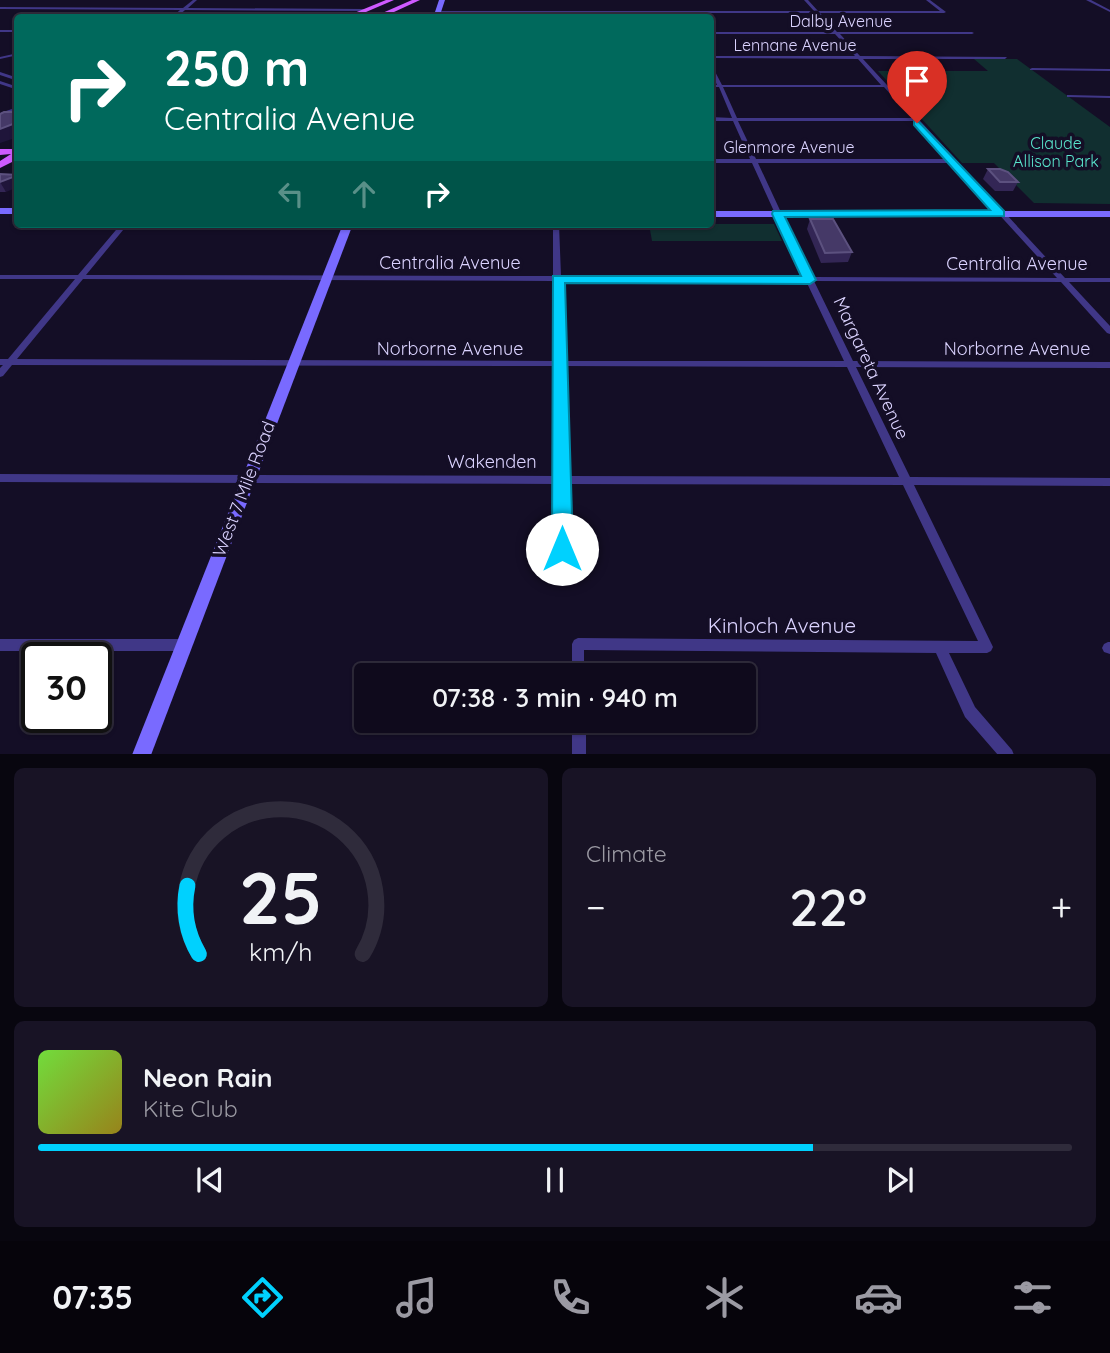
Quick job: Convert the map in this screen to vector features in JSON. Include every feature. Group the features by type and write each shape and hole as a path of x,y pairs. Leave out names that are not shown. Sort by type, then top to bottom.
{"main road":[{"path":"356,14 396,2 417,0"},
{"path":"380,14 396,2"},
{"path":"714,214 1110,214"},
{"name":"West 7 Mile Road","path":"141,754 347,228"}],"street":[{"path":"178,14 195,0"},
{"path":"682,0 687,12"},
{"path":"806,0 1110,331"},
{"path":"601,14 944,12 928,0"},
{"path":"1088,0 1110,11"},
{"path":"0,8 366,10"},
{"name":"Dalby Avenue","path":"714,33 972,33"},
{"name":"Lennane Avenue","path":"714,57 1004,58 997,52"},
{"path":"1032,69 1110,70"},
{"name":"Margareta Avenue","path":"714,71 778,214 987,647"},
{"path":"714,86 884,86"},
{"path":"1069,96 1110,97"},
{"path":"714,120 914,120"},
{"name":"Glenmore Avenue","path":"714,161 952,162"},
{"path":"0,374 5,362 81,278 122,228"},
{"path":"556,228 562,549"},
{"name":"Centralia Avenue","path":"0,277 1110,280"},
{"name":"Norborne Avenue","path":"5,362 1110,365"},
{"name":"Wakenden","path":"0,478 1110,482"},
{"name":"Kinloch Avenue","path":"578,663 578,644 987,647"},
{"path":"0,645 183,645"},
{"path":"940,647 970,712 1007,754"},
{"path":"579,733 579,754"}],"green space":[{"name":"Claude Allison Park","path":"974,59 1017,59 1110,127 1110,204 1034,203 994,163 962,163 878,71 988,71"},
{"path":"774,224 782,241 652,241 650,228"}],"building":[{"path":"14,112 14,124 0,129 0,114"},
{"path":"988,169 1008,172 1018,182 1000,182"},
{"path":"0,174 14,175 14,177 0,182"},
{"path":"810,219 833,219 852,252 825,253"}],"route":[{"path":"562,549 558,279 810,280 778,214 1000,214 917,123"}]}
